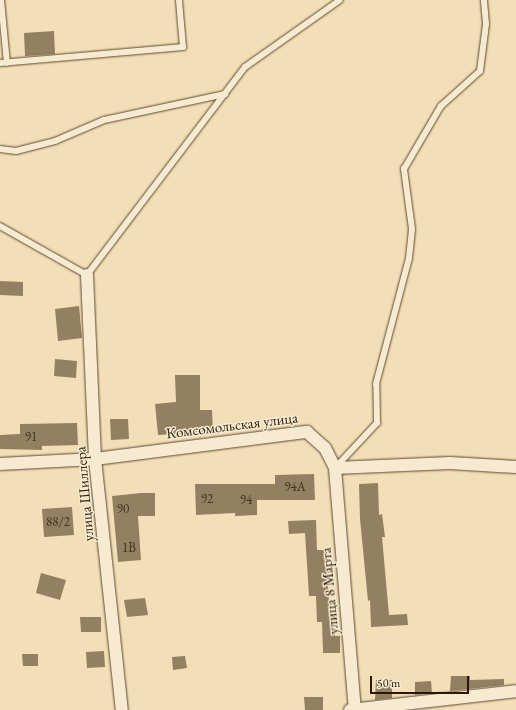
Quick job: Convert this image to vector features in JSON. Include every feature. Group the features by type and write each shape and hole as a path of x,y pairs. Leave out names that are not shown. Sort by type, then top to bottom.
{"street":[{"name":"улица Шиллера","path":"87,275 96,460 122,710"},
{"name":"Комсомольская улица","path":"0,464 96,460 307,432 325,448 335,468"},
{"path":"335,468 450,464 516,467"},
{"name":"улица 8 Марта","path":"335,468 354,710"},
{"path":"354,710 516,691"}],"lane":[{"path":"1,0 3,63 183,47 179,0"},
{"path":"0,226 87,275 245,67 340,0"},
{"path":"335,468 377,423 376,384 409,258 412,229 404,169 442,106 480,71 486,24 484,0"},
{"path":"0,149 16,151 55,140 104,120 225,94"}],"building":[{"path":"54,31 55,54 25,56 24,33"},
{"path":"0,281 23,282 23,296 0,295"},
{"path":"79,306 82,338 58,341 55,309"},
{"path":"55,359 77,361 76,378 54,376"},
{"path":"175,375 200,375 200,410 212,410 213,431 158,435 155,404 176,402"},
{"path":"110,419 128,419 129,439 111,440"},
{"path":"77,423 78,445 42,446 42,450 0,449 0,435 20,434 20,424"},
{"path":"314,474 315,500 257,500 257,515 235,516 235,513 196,515 195,484 275,484 275,475"},
{"path":"378,483 379,515 382,514 385,537 382,537 389,615 407,614 408,625 371,627 370,600 368,601 360,519 359,484"},
{"path":"155,493 155,516 138,516 141,560 118,562 112,496"},
{"path":"72,507 74,535 44,537 42,509"},
{"path":"316,520 317,550 325,550 329,602 333,602 335,636 340,636 340,653 323,653 322,622 317,622 316,596 309,596 305,533 289,534 288,521"},
{"path":"41,573 66,580 60,600 36,593"},
{"path":"145,598 148,615 127,617 124,600"},
{"path":"80,617 101,617 101,632 81,632"},
{"path":"104,651 105,667 87,668 86,652"},
{"path":"22,654 38,654 38,666 23,666"},
{"path":"185,656 187,668 173,670 172,657"},
{"path":"451,676 470,676 470,680 504,679 504,685 450,691"},
{"path":"376,680 392,680 392,698 375,700"},
{"path":"431,681 432,693 415,695 415,682"},
{"path":"304,697 323,697 323,710 305,710"}]}
